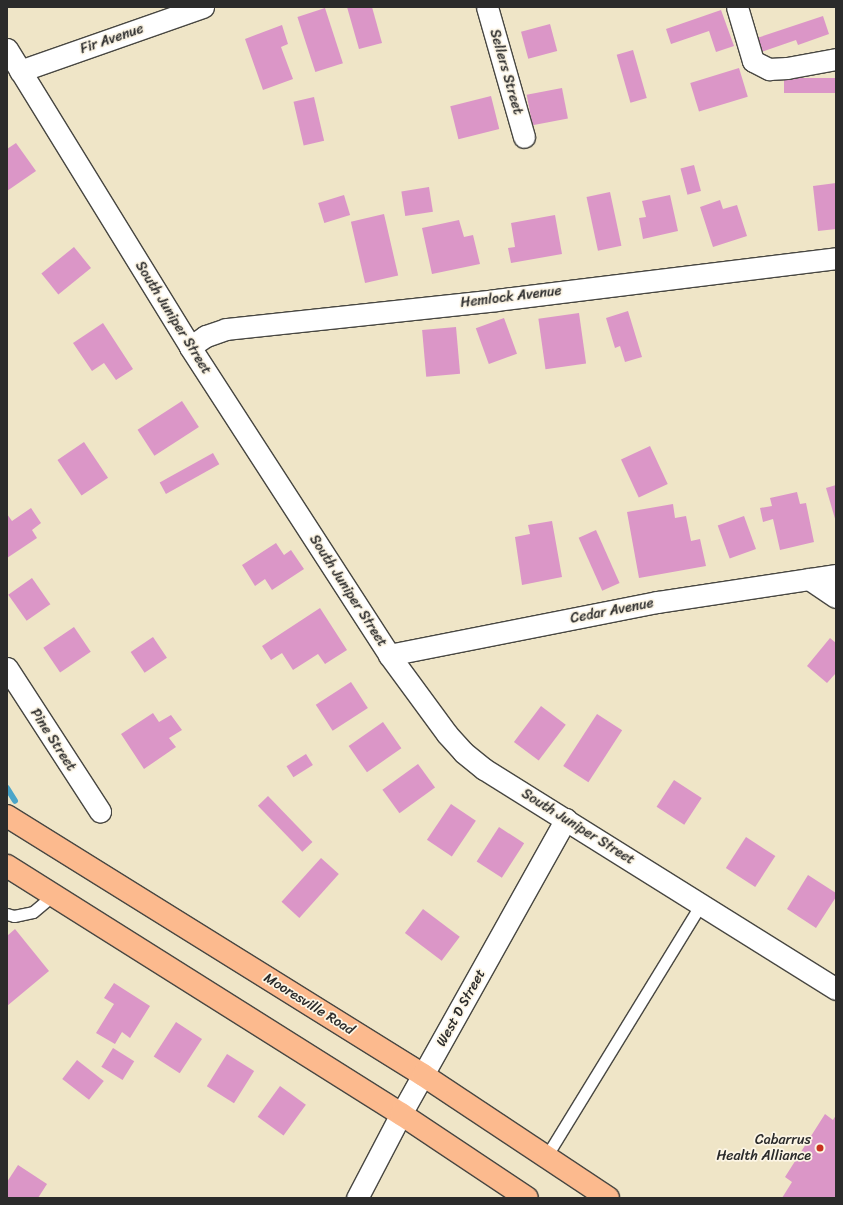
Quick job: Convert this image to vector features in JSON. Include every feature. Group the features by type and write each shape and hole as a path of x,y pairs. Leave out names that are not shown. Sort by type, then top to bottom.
{"main road":[{"name":"Mooresville Road","path":"7,816 423,1075 608,1198"},
{"path":"7,866 401,1114 527,1198"}],"street":[{"name":"Fir Avenue","path":"20,71 203,7"},
{"name":"Sellers Street","path":"487,7 524,137"},
{"path":"737,7 753,61 769,69 787,68 836,59"},
{"name":"South Juniper Street","path":"7,49 190,347 389,655 447,734 463,752 484,769 836,988"},
{"name":"Hemlock Avenue","path":"190,347 206,336 226,329 496,300 836,258"},
{"name":"Cedar Avenue","path":"389,655 657,602 836,575"},
{"path":"809,579 836,596"},
{"name":"Pine Street","path":"7,668 100,811"},
{"name":"West D Street","path":"357,1198 401,1114 566,819"}],"lane":[{"path":"7,914 14,916 33,912 53,895"},
{"path":"546,1157 701,904"}],"building":[{"path":"347,7 372,7 382,43 359,49"},
{"path":"325,8 343,63 315,72 297,17"},
{"path":"721,10 734,46 716,52 709,31 671,44 666,29"},
{"path":"823,16 829,34 798,45 796,40 761,52 757,38"},
{"path":"550,24 557,51 528,59 521,32"},
{"path":"282,25 288,44 281,47 293,79 263,90 245,39"},
{"path":"633,50 647,98 630,103 617,55"},
{"path":"739,68 748,97 699,112 690,83"},
{"path":"784,78 836,78 836,93 784,93"},
{"path":"562,88 568,118 533,125 527,95"},
{"path":"491,96 499,129 458,139 450,106"},
{"path":"314,97 324,141 304,146 294,102"},
{"path":"16,143 36,171 7,191 7,149"},
{"path":"694,165 701,191 687,195 680,169"},
{"path":"836,183 836,229 818,231 813,186"},
{"path":"429,187 433,212 405,216 401,191"},
{"path":"610,192 621,246 598,251 587,197"},
{"path":"344,195 350,215 324,223 318,203"},
{"path":"670,195 678,231 643,239 639,218 646,217 642,201"},
{"path":"720,200 723,209 737,205 747,236 713,247 700,207"},
{"path":"384,214 398,275 365,283 351,222"},
{"path":"555,215 562,254 511,263 508,248 515,247 511,223"},
{"path":"459,220 464,237 473,235 480,264 432,274 422,228"},
{"path":"74,247 91,268 58,294 41,273"},
{"path":"628,311 642,357 625,362 620,346 615,348 606,318"},
{"path":"579,313 586,364 545,369 538,319"},
{"path":"504,318 517,354 489,364 476,328"},
{"path":"103,323 133,369 116,380 104,363 92,371 73,343"},
{"path":"456,327 460,374 426,377 422,330"},
{"path":"182,401 199,427 154,456 138,430"},
{"path":"84,442 108,478 82,496 57,460"},
{"path":"650,446 668,484 639,498 621,460"},
{"path":"213,453 219,464 166,494 160,483"},
{"path":"836,485 836,522 826,488"},
{"path":"797,492 800,504 806,503 814,542 780,550 773,519 763,522 760,508 772,506 770,498"},
{"path":"673,504 675,518 686,516 691,541 700,539 706,566 639,578 627,512"},
{"path":"31,508 41,523 32,530 37,538 7,558 7,514 12,521"},
{"path":"744,516 756,549 730,558 718,526"},
{"path":"552,521 562,577 522,585 515,537 530,534 528,525"},
{"path":"596,530 620,583 602,591 579,538"},
{"path":"276,543 284,555 291,550 304,569 272,590 265,579 255,586 242,565"},
{"path":"32,578 50,604 27,621 8,595"},
{"path":"320,608 347,650 325,664 318,654 293,670 282,653 271,660 262,646"},
{"path":"74,627 91,652 60,673 43,648"},
{"path":"153,637 167,658 145,673 131,652"},
{"path":"830,638 836,643 836,673 827,683 807,666"},
{"path":"351,682 368,708 333,731 316,705"},
{"path":"541,706 566,725 539,761 514,742"},
{"path":"153,713 159,722 171,715 182,730 169,738 176,747 144,769 121,734"},
{"path":"597,714 622,730 588,782 563,766"},
{"path":"383,722 401,748 367,772 349,746"},
{"path":"306,754 313,765 293,777 286,766"},
{"path":"418,764 435,787 399,813 382,790"},
{"path":"674,780 702,798 684,825 657,807"},
{"path":"268,796 312,842 302,852 258,806"},
{"path":"451,804 476,821 452,856 427,840"},
{"path":"499,827 524,843 502,878 477,861"},
{"path":"746,837 775,856 755,887 726,868"},
{"path":"321,858 339,874 299,918 282,902"},
{"path":"808,875 836,893 836,897 816,928 787,909"},
{"path":"423,909 460,937 442,961 405,933"},
{"path":"15,929 49,971 7,1006 7,936"},
{"path":"114,983 150,1006 130,1038 122,1032 115,1044 96,1033 114,1004 104,998"},
{"path":"176,1022 202,1039 180,1073 154,1056"},
{"path":"113,1048 134,1061 123,1080 101,1067"},
{"path":"227,1054 254,1071 234,1103 207,1086"},
{"path":"77,1060 104,1081 89,1100 62,1079"},
{"path":"280,1086 306,1105 284,1136 258,1117"},
{"name":"Cabarrus Health Alliance","path":"825,1114 833,1120 836,1115 836,1198 782,1198 792,1182 785,1177"},
{"path":"18,1165 47,1184 38,1198 7,1198 7,1182"}],"waterway":[{"path":"7,788 15,801"}],"place":[{"name":"Cabarrus Health Alliance","path":"820,1148"}]}
